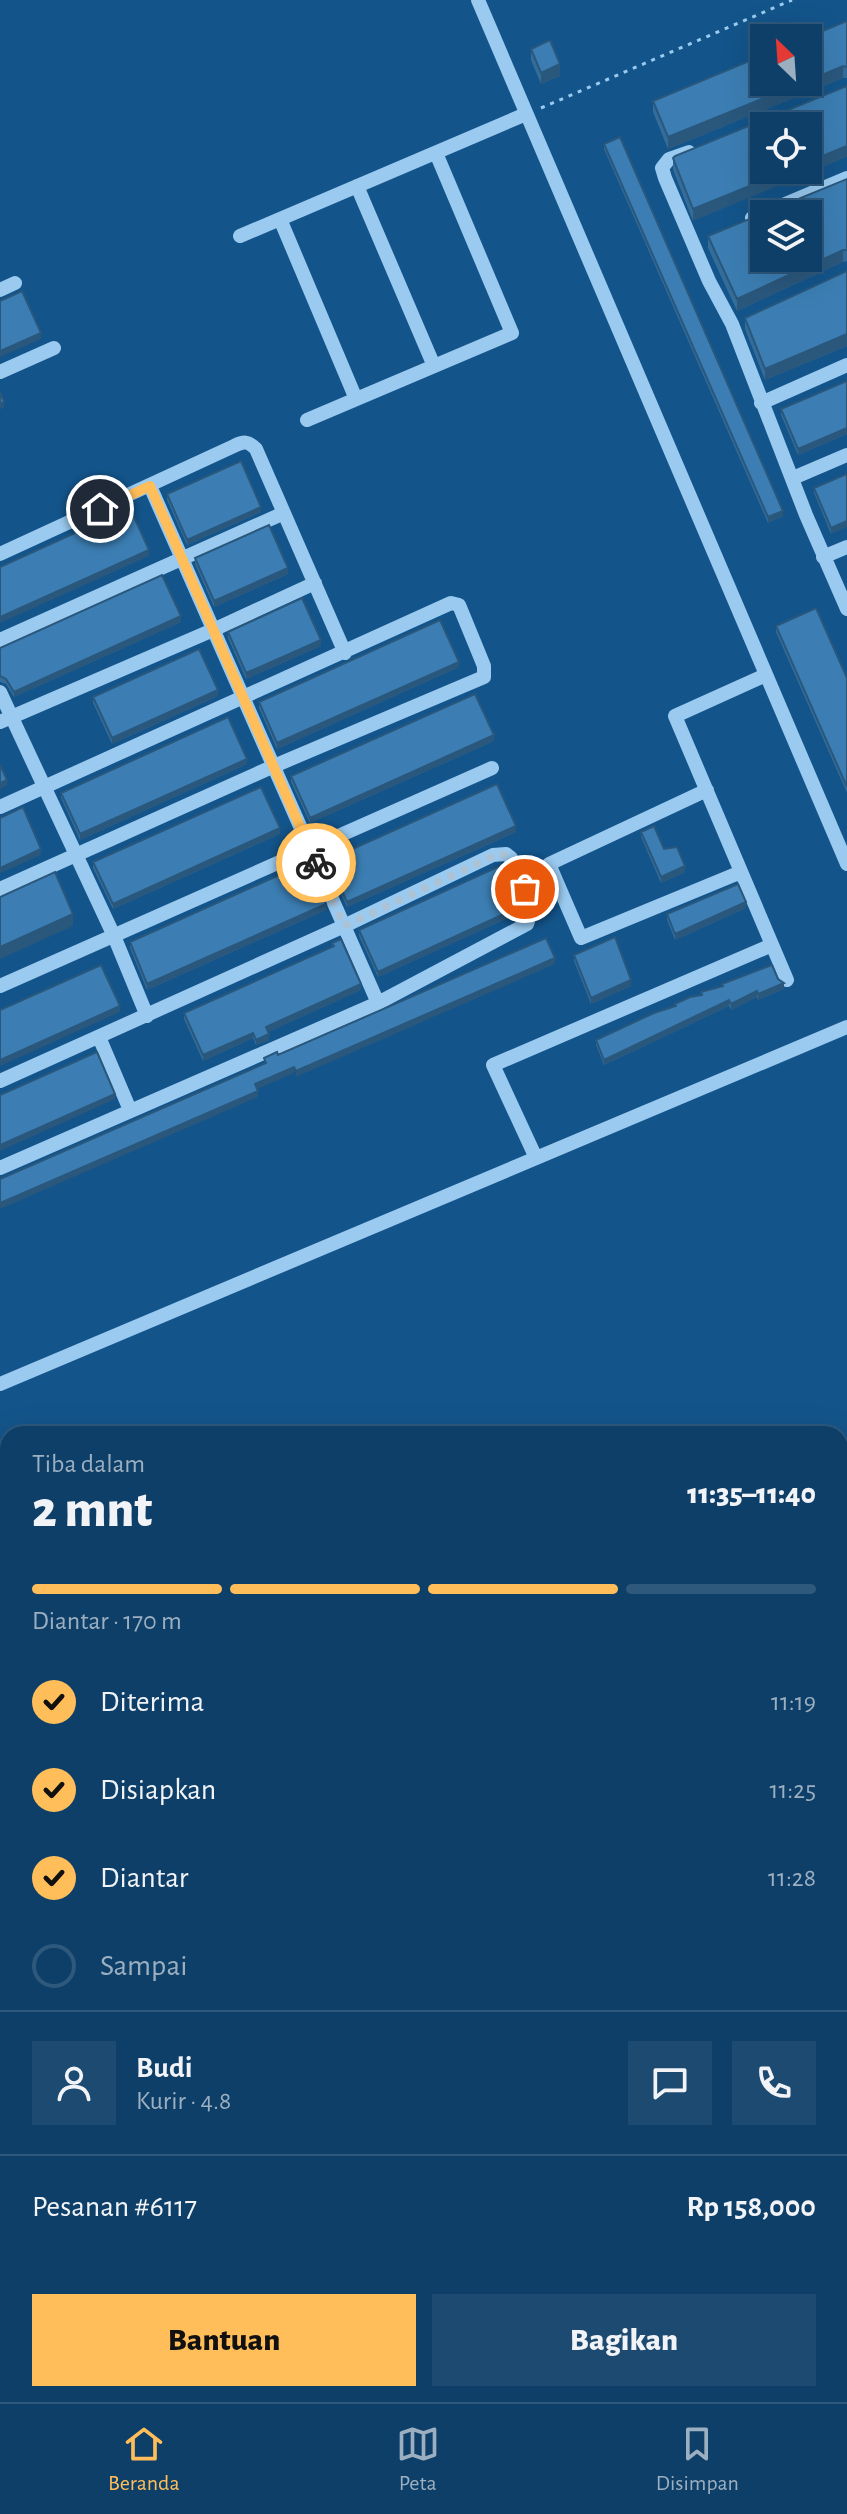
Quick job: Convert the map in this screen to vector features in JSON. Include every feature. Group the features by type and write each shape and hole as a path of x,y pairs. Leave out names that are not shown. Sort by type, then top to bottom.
{"street":[{"path":"478,0 847,864"},
{"path":"240,236 526,114"},
{"path":"706,145 669,159 662,168 700,240 761,403 847,609"},
{"path":"307,420 512,333 436,153"},
{"path":"735,225 847,178"},
{"path":"357,186 434,366"},
{"path":"280,219 356,399"},
{"path":"0,290 15,283"},
{"path":"732,324 746,317"},
{"path":"0,372 54,348"},
{"path":"761,403 847,365"},
{"path":"0,554 234,446 249,443 256,449 345,653"},
{"path":"793,478 847,455"},
{"path":"150,486 378,1003"},
{"path":"0,640 284,513"},
{"path":"823,557 847,547"},
{"path":"6,720 315,583"},
{"path":"0,807 451,603 459,605 486,672 484,677 274,766 0,889"},
{"path":"766,675 675,716 787,980"},
{"path":"0,692 6,720 45,787 114,936 147,1016"},
{"path":"0,986 492,768"},
{"path":"707,790 549,864 581,938 741,872"},
{"path":"0,1081 500,853 511,858 525,889 530,908 527,924 378,1003 0,1168"},
{"path":"536,1158 493,1065 772,945"},
{"path":"0,1384 847,1027"},
{"path":"99,1037 130,1110"}],"path":[{"path":"526,114 792,0"}],"building":[{"path":"847,21 847,67 822,75 822,31"},
{"path":"550,40 560,64 541,73 531,49"},
{"path":"750,61 750,96 769,96 668,137 653,101"},
{"path":"847,86 847,146 822,156 822,112 783,112"},
{"path":"750,125 750,184 755,184 693,209 673,158"},
{"path":"620,137 783,511 768,517 604,144"},
{"path":"847,179 847,250 822,260 822,200 796,200"},
{"path":"750,219 750,272 795,272 737,299 708,236"},
{"path":"847,271 847,334 765,369 745,318"},
{"path":"22,291 41,333 0,351 0,301"},
{"path":"847,381 847,428 798,449 781,409"},
{"path":"241,461 261,507 187,540 167,494"},
{"path":"847,474 847,521 831,528 814,488"},
{"path":"130,508 149,550 0,617 0,567"},
{"path":"269,525 288,568 214,601 195,558"},
{"path":"162,575 181,616 14,692 6,679 0,676 0,648"},
{"path":"302,598 321,640 246,673 228,632"},
{"path":"816,608 847,678 847,787 776,626"},
{"path":"440,620 459,662 277,743 259,702"},
{"path":"199,649 218,690 112,738 93,697"},
{"path":"475,694 494,735 310,818 291,776"},
{"path":"228,717 247,759 80,834 61,793"},
{"path":"0,765 7,780 0,783"},
{"path":"497,784 516,826 347,902 328,860"},
{"path":"261,787 280,828 113,904 93,862"},
{"path":"23,807 41,849 0,868 0,818"},
{"path":"654,826 664,849 677,847 685,866 661,877 641,832"},
{"path":"502,865 519,907 378,972 359,930"},
{"path":"297,867 299,873 310,868 326,904 147,984 130,942"},
{"path":"55,872 73,914 0,947 0,897"},
{"path":"738,884 746,902 675,934 667,914"},
{"path":"615,937 631,980 591,998 574,955"},
{"path":"546,938 555,958 296,1071 294,1067 255,1084 258,1091 0,1203 0,1179 266,1063 264,1058 277,1052 278,1055"},
{"path":"341,939 361,984 266,1027 269,1034 256,1040 253,1033 203,1055 184,1013 334,946 332,943"},
{"path":"101,965 120,1006 0,1060 0,1010"},
{"path":"772,965 778,979 784,983 758,994 757,991 731,1004 729,1000 604,1060 596,1040 690,997 702,995 701,992"},
{"path":"97,1052 115,1094 0,1145 0,1095"}],"way so far":[{"path":"316,863 344,926 500,853 511,858 525,889"}],"route":[{"path":"100,509 150,486 316,863"}]}
